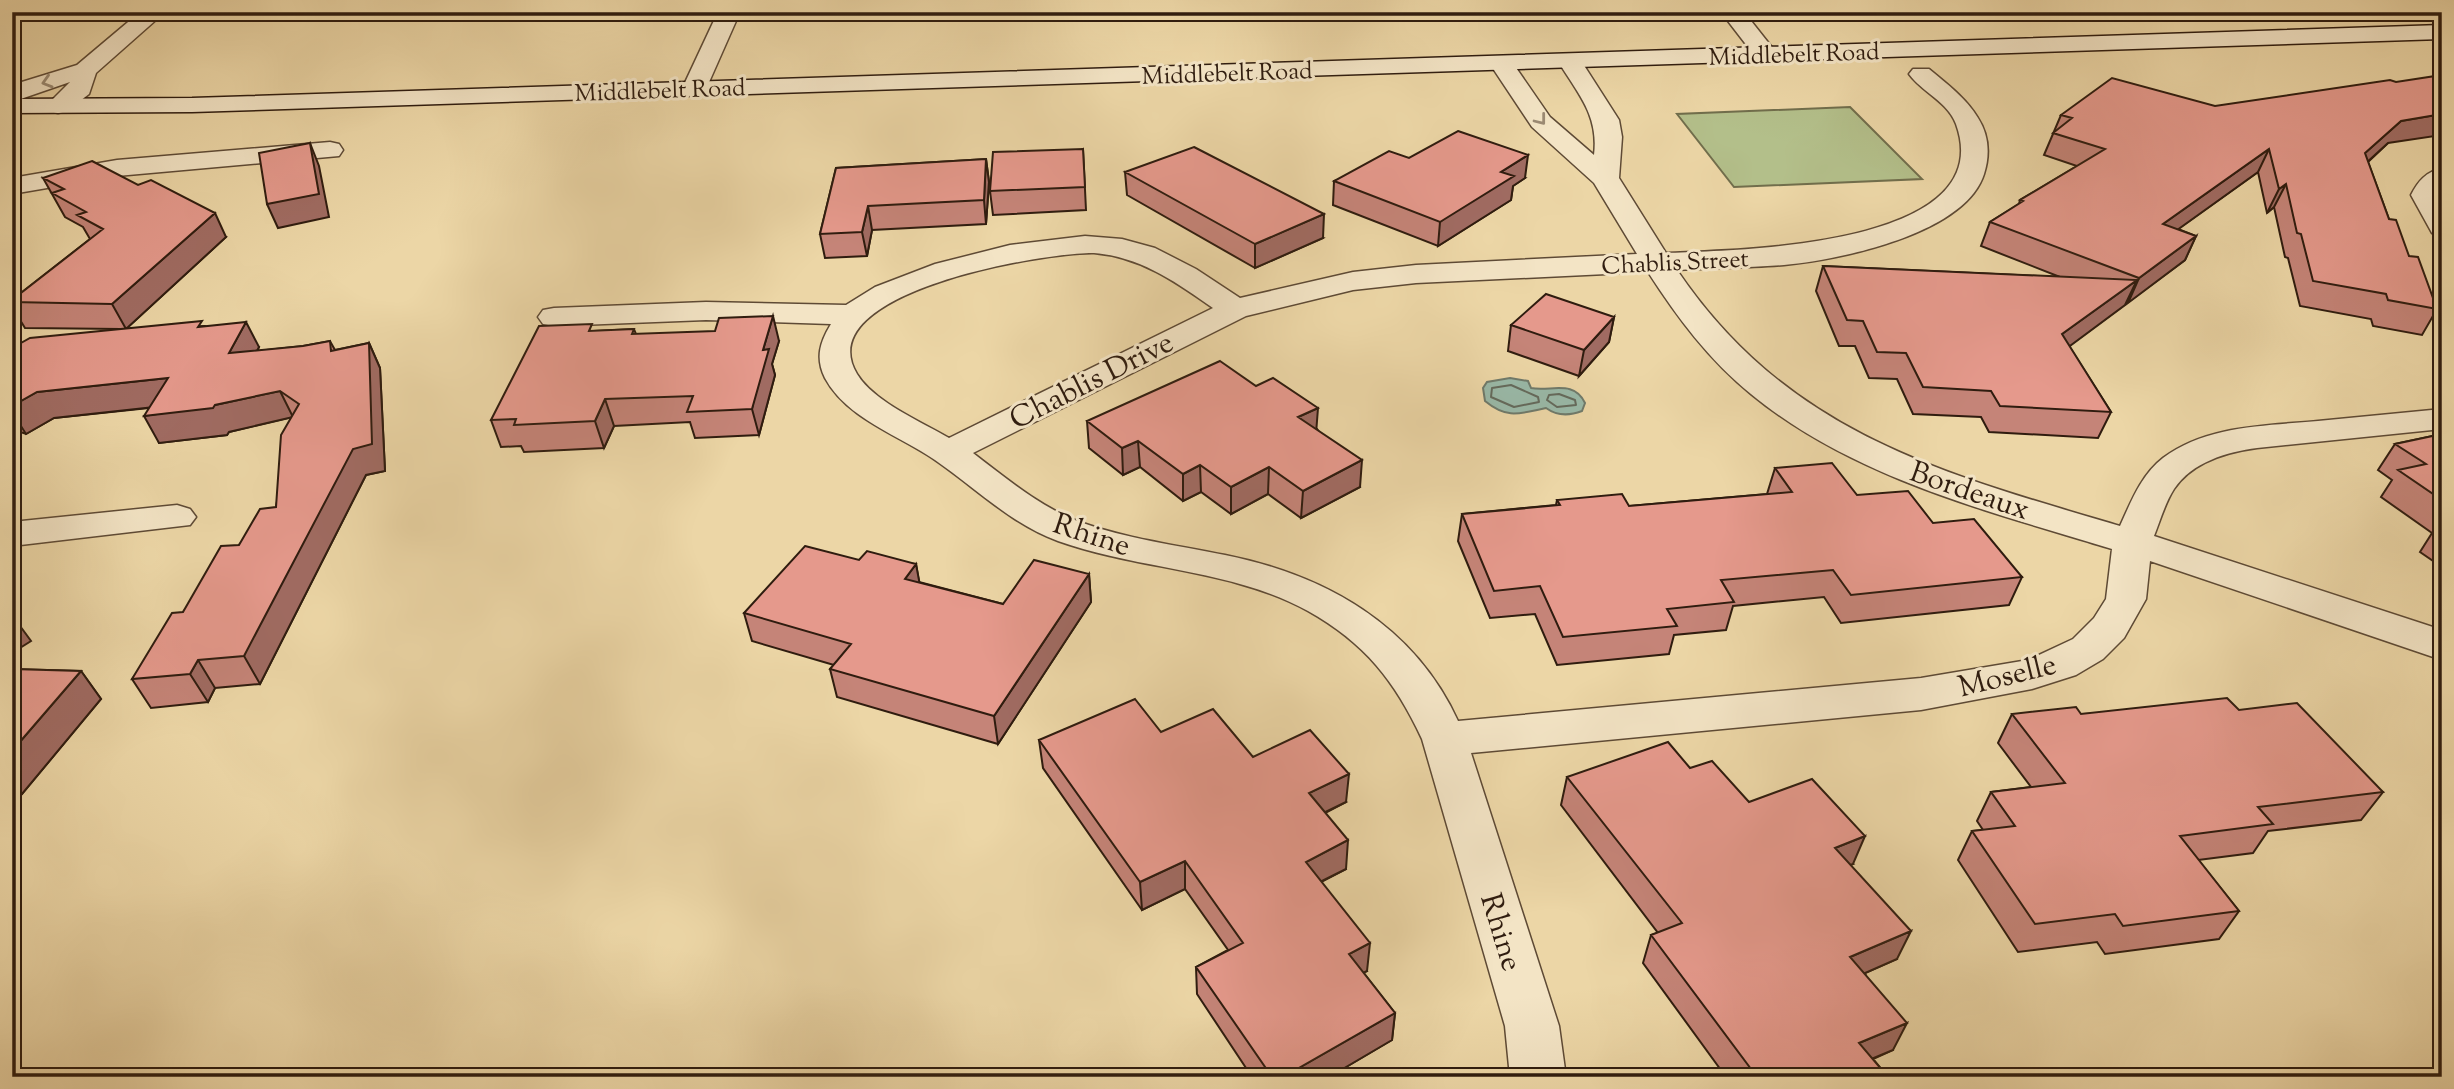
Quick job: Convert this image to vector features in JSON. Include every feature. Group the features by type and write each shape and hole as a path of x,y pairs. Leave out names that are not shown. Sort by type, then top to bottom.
{"street":[{"path":"13,104 24,88 85,70 154,12"},
{"path":"694,89 729,12"},
{"path":"1732,12 1766,55"},
{"name":"Middlebelt Road","path":"13,104 192,105 2442,32"},
{"path":"1570,61 1606,120 1609,137 1605,178"},
{"name":"Bordeaux","path":"1502,64 1541,121 1605,178 1658,263 1721,348 1771,391 1830,431 1895,464 1960,490 2132,542 2360,616 2442,646"},
{"path":"58,106 80,89 85,70"},
{"name":"Chablis Street","path":"1235,309 1353,281 1416,274 1785,256 1836,250 1893,232 1929,215 1958,195 1974,172 1975,138 1969,121 1920,74"},
{"path":"12,186 117,168 330,150"},
{"path":"2442,176 2429,186 2426,195 2442,227"},
{"name":"Rhine","path":"1235,309 1173,267 1150,256 1102,246 1062,245 1014,253 925,279 878,298 853,315 839,337 835,350 836,367 845,382 868,402 948,452 1007,499 1047,522 1100,541 1260,576 1306,593 1352,620 1402,668 1426,700 1444,740 1532,1026 1538,1077"},
{"name":"Chablis Drive","path":"948,452 1235,309"},
{"path":"554,317 706,311 853,315"},
{"name":"Moselle","path":"1444,740 1921,694 2032,674 2061,664 2088,649 2109,628 2126,599 2132,542 2157,486 2174,467 2196,453 2224,442 2257,437 2442,419"},
{"path":"12,534 177,517"}],"green space":[{"path":"1850,107 1922,179 1734,187 1677,114"}],"water":[{"path":"1510,378 1528,381 1531,388 1575,391 1585,403 1582,411 1563,414 1546,408 1515,414 1501,411 1485,401 1483,388 1487,382"}],"building":[{"path":"2442,75 2442,114 2401,121 2365,153 2389,219 2396,220 2409,256 2418,257 2437,309 2388,300 2386,294 2313,281 2301,234 2297,233 2286,184 2279,189 2269,149 2163,224 2196,236 2139,278 1990,222 2023,201 2020,200 2105,149 2053,133 2072,118 2061,115 2112,78 2215,106"},
{"path":"1458,131 1528,155 1501,172 1514,176 1440,222 1334,181 1389,151 1409,158"},
{"path":"310,143 319,194 267,204 259,153"},
{"path":"1194,147 1324,214 1255,244 1125,172"},
{"path":"1083,149 1085,187 990,191 993,152"},
{"path":"986,159 984,200 868,206 862,232 820,234 836,168"},
{"path":"92,161 138,185 151,180 215,213 112,304 12,302 103,229 77,215 86,212 52,193 64,189 43,178"},
{"path":"1823,266 2137,280 2062,334 2111,412 2000,406 1991,391 1923,387 1906,353 1877,352 1863,321 1847,320"},
{"path":"1546,294 1614,317 1584,350 1511,325"},
{"path":"773,316 763,350 769,349 752,409 687,412 693,396 605,399 595,421 514,425 516,419 491,420 539,326 592,324 589,331 634,329 632,334 715,331 719,318"},
{"path":"202,321 198,327 246,322 229,353 330,341 331,351 369,343 372,444 353,449 244,656 198,660 190,674 132,679 172,613 183,612 221,546 239,545 260,509 276,507 281,435 299,404 280,391 215,405 213,408 144,416 168,378 37,392 12,406 12,348 30,338"},
{"path":"1220,361 1256,386 1273,378 1318,408 1298,417 1362,460 1303,491 1269,467 1231,487 1200,465 1183,474 1138,441 1122,448 1087,421"},
{"path":"2442,434 2442,500 2398,470 2426,464 2395,444"},
{"path":"1832,463 1857,495 1908,491 1933,523 1974,519 2022,577 1851,595 1833,570 1721,580 1734,602 1667,609 1677,626 1563,637 1540,586 1494,591 1462,514 1560,505 1557,500 1622,494 1629,506 1792,492 1775,468"},
{"path":"805,546 859,560 867,551 916,564 905,579 1003,604 1034,560 1089,574 994,716 830,669 851,644 744,613"},
{"path":"12,669 81,671 12,751"},
{"path":"2227,698 2239,710 2297,703 2383,792 2258,807 2273,824 2180,836 2239,911 2123,926 2115,914 2035,924 1972,831 2015,826 1991,792 2065,783 2012,714 2076,707 2081,714"},
{"path":"1135,699 1161,732 1213,709 1253,757 1310,730 1349,774 1309,793 1348,840 1306,862 1370,943 1349,954 1395,1013 1283,1077 1272,1077 1196,967 1243,943 1185,861 1140,882 1039,740"},
{"path":"1668,742 1690,768 1712,761 1749,802 1812,779 1865,836 1835,848 1911,931 1850,957 1907,1023 1859,1043 1888,1077 1757,1077 1651,935 1682,923 1567,777"}]}
